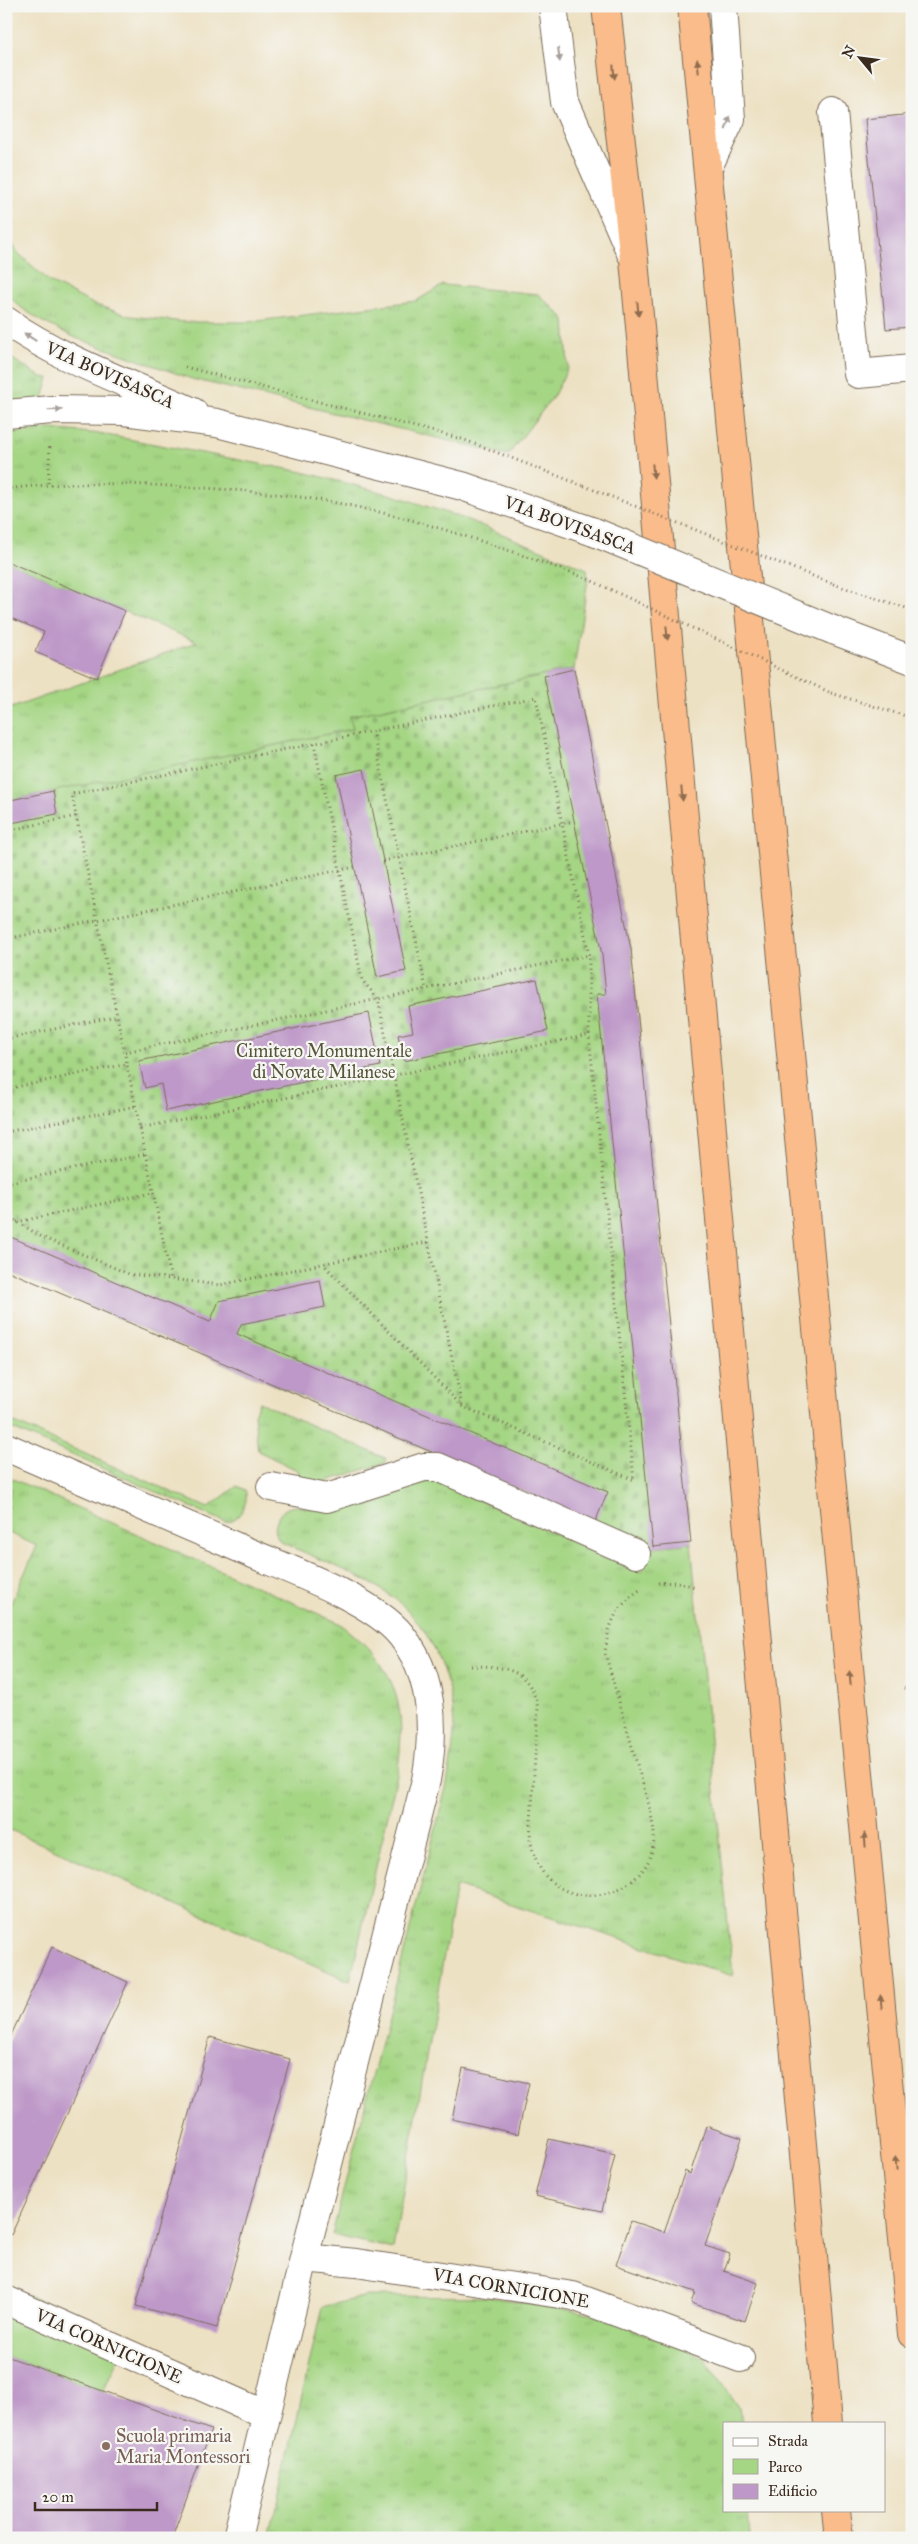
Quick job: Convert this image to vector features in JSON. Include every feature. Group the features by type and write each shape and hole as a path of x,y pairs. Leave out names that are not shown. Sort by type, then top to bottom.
{"highway":[{"path":"606,6 634,260 828,2422"},
{"path":"692,6 912,2334"},
{"path":"836,2512 839,2538"}],"street":[{"path":"554,6 565,102 634,260"},
{"path":"708,167 731,119 723,6"},
{"path":"833,112 858,374 912,369"},
{"name":"VIA BOVISASCA","path":"6,321 30,338 66,358 138,387 217,424"},
{"name":"VIA BOVISASCA","path":"6,414 52,410 124,411 217,424 462,486 594,532 833,630 912,660"},
{"path":"6,1447 287,1569 375,1611 401,1636 420,1669 432,1728 426,1780 304,2258 237,2538"},
{"path":"271,1487 327,1498 424,1467 438,1467 636,1554"},
{"name":"VIA CORNICIONE","path":"304,2258 356,2263 573,2296 740,2358"},
{"name":"VIA CORNICIONE","path":"6,2300 266,2415"}],"path":[{"path":"178,364 462,439 834,584 912,610"},
{"path":"48,483 50,438"},
{"path":"6,489 48,483 120,484 236,490 332,502 450,531 588,580 832,694 912,718"},
{"path":"171,1279 72,794 536,697 589,955 589,1035 634,1480 462,1406 323,1264"},
{"path":"373,731 426,990"},
{"path":"314,743 362,980 378,999 462,1406"},
{"path":"6,831 76,816"},
{"path":"383,861 574,821"},
{"path":"6,939 355,867"},
{"path":"125,1052 589,955"},
{"path":"6,1039 117,1016"},
{"path":"140,1128 589,1035"},
{"path":"6,1089 127,1064"},
{"path":"6,1132 136,1106"},
{"path":"6,1182 146,1154"},
{"path":"17,1222 153,1193"},
{"path":"6,1215 42,1237 129,1274 220,1285 428,1242"},
{"path":"6,1308 10,1299"},
{"path":"650,1586 659,1582 678,1582 695,1587"},
{"path":"472,1666 497,1666 509,1669 520,1675 535,1696 538,1708 530,1839 535,1858 545,1875 560,1887 578,1894 597,1896 616,1891 633,1881 646,1865 653,1847 654,1828 650,1809 605,1653 607,1633 614,1614 627,1599 642,1588"},
{"path":"904,1688 912,1691"}],"green space":[{"path":"6,235 19,254 50,282 93,304 130,316 185,322 249,322 416,301 443,285 538,294 565,319 568,368 553,397 508,455 192,379 76,338 43,322 23,309 6,294"},
{"path":"6,355 41,377 49,378 42,402 6,407"},
{"path":"50,429 101,434 303,472 396,496 468,520 587,569 588,579 574,669 350,716 353,729 13,800 6,774 6,710 197,642 6,561 6,433"},
{"name":"Cimitero Monumentale di Novate Milanese","path":"574,669 631,949 691,1543 653,1547 6,1270 6,801 353,729 350,716"},
{"path":"259,1402 387,1459 385,1463 324,1482 311,1481 297,1474 299,1471 258,1451 254,1414"},
{"path":"6,1419 208,1508 237,1486 245,1490 245,1505 235,1519 225,1522 6,1426"},
{"path":"6,1476 339,1623 359,1639 386,1672 394,1689 399,1707 401,1728 400,1750 397,1775 350,1981 6,1828 6,1614 37,1546 9,1533 6,1521 6,1502 12,1489 6,1487"},
{"path":"431,1479 642,1572 653,1547 691,1543 733,1976 456,1886 393,2249 332,2235 447,1784 454,1735 449,1689 436,1652 427,1635 402,1605 387,1593 362,1578 281,1542 275,1529 281,1513 287,1508 299,1506 329,1510"},
{"path":"6,2286 126,2340 103,2391 6,2356"},
{"path":"367,2296 490,2297 594,2314 703,2356 739,2407 741,2422 723,2422 723,2512 747,2512 749,2538 270,2538 322,2307"}],"building":[{"path":"912,114 912,327 886,329 865,119"},
{"path":"6,561 125,611 97,678 35,652 44,632 6,616"},
{"path":"574,669 631,949 691,1543 653,1547 597,994 606,994 602,955 544,676"},
{"path":"364,769 406,971 377,977 336,775"},
{"path":"53,791 57,814 6,824 6,801"},
{"path":"537,979 548,1031 404,1061 398,1035 413,1032 408,1006"},
{"path":"369,1013 380,1066 166,1111 161,1084 145,1088 139,1061"},
{"path":"6,1235 210,1322 219,1301 320,1280 325,1307 241,1324 237,1334 608,1492 595,1522 6,1270"},
{"path":"52,1947 128,1982 11,2235 6,2233 6,2046"},
{"path":"210,2037 290,2059 217,2328 136,2306"},
{"path":"463,2068 529,2083 518,2134 452,2119"},
{"path":"706,2126 742,2138 705,2246 730,2254 724,2271 758,2283 745,2321 691,2303 695,2292 616,2265 631,2221 664,2232 685,2171 690,2174"},
{"path":"549,2139 615,2154 602,2211 535,2196"},
{"name":"Scuola primaria Maria Montessori","path":"6,2356 211,2430 172,2538 6,2538"}],"place":[{"name":"Scuola primaria Maria Montessori","path":"106,2446"}]}
